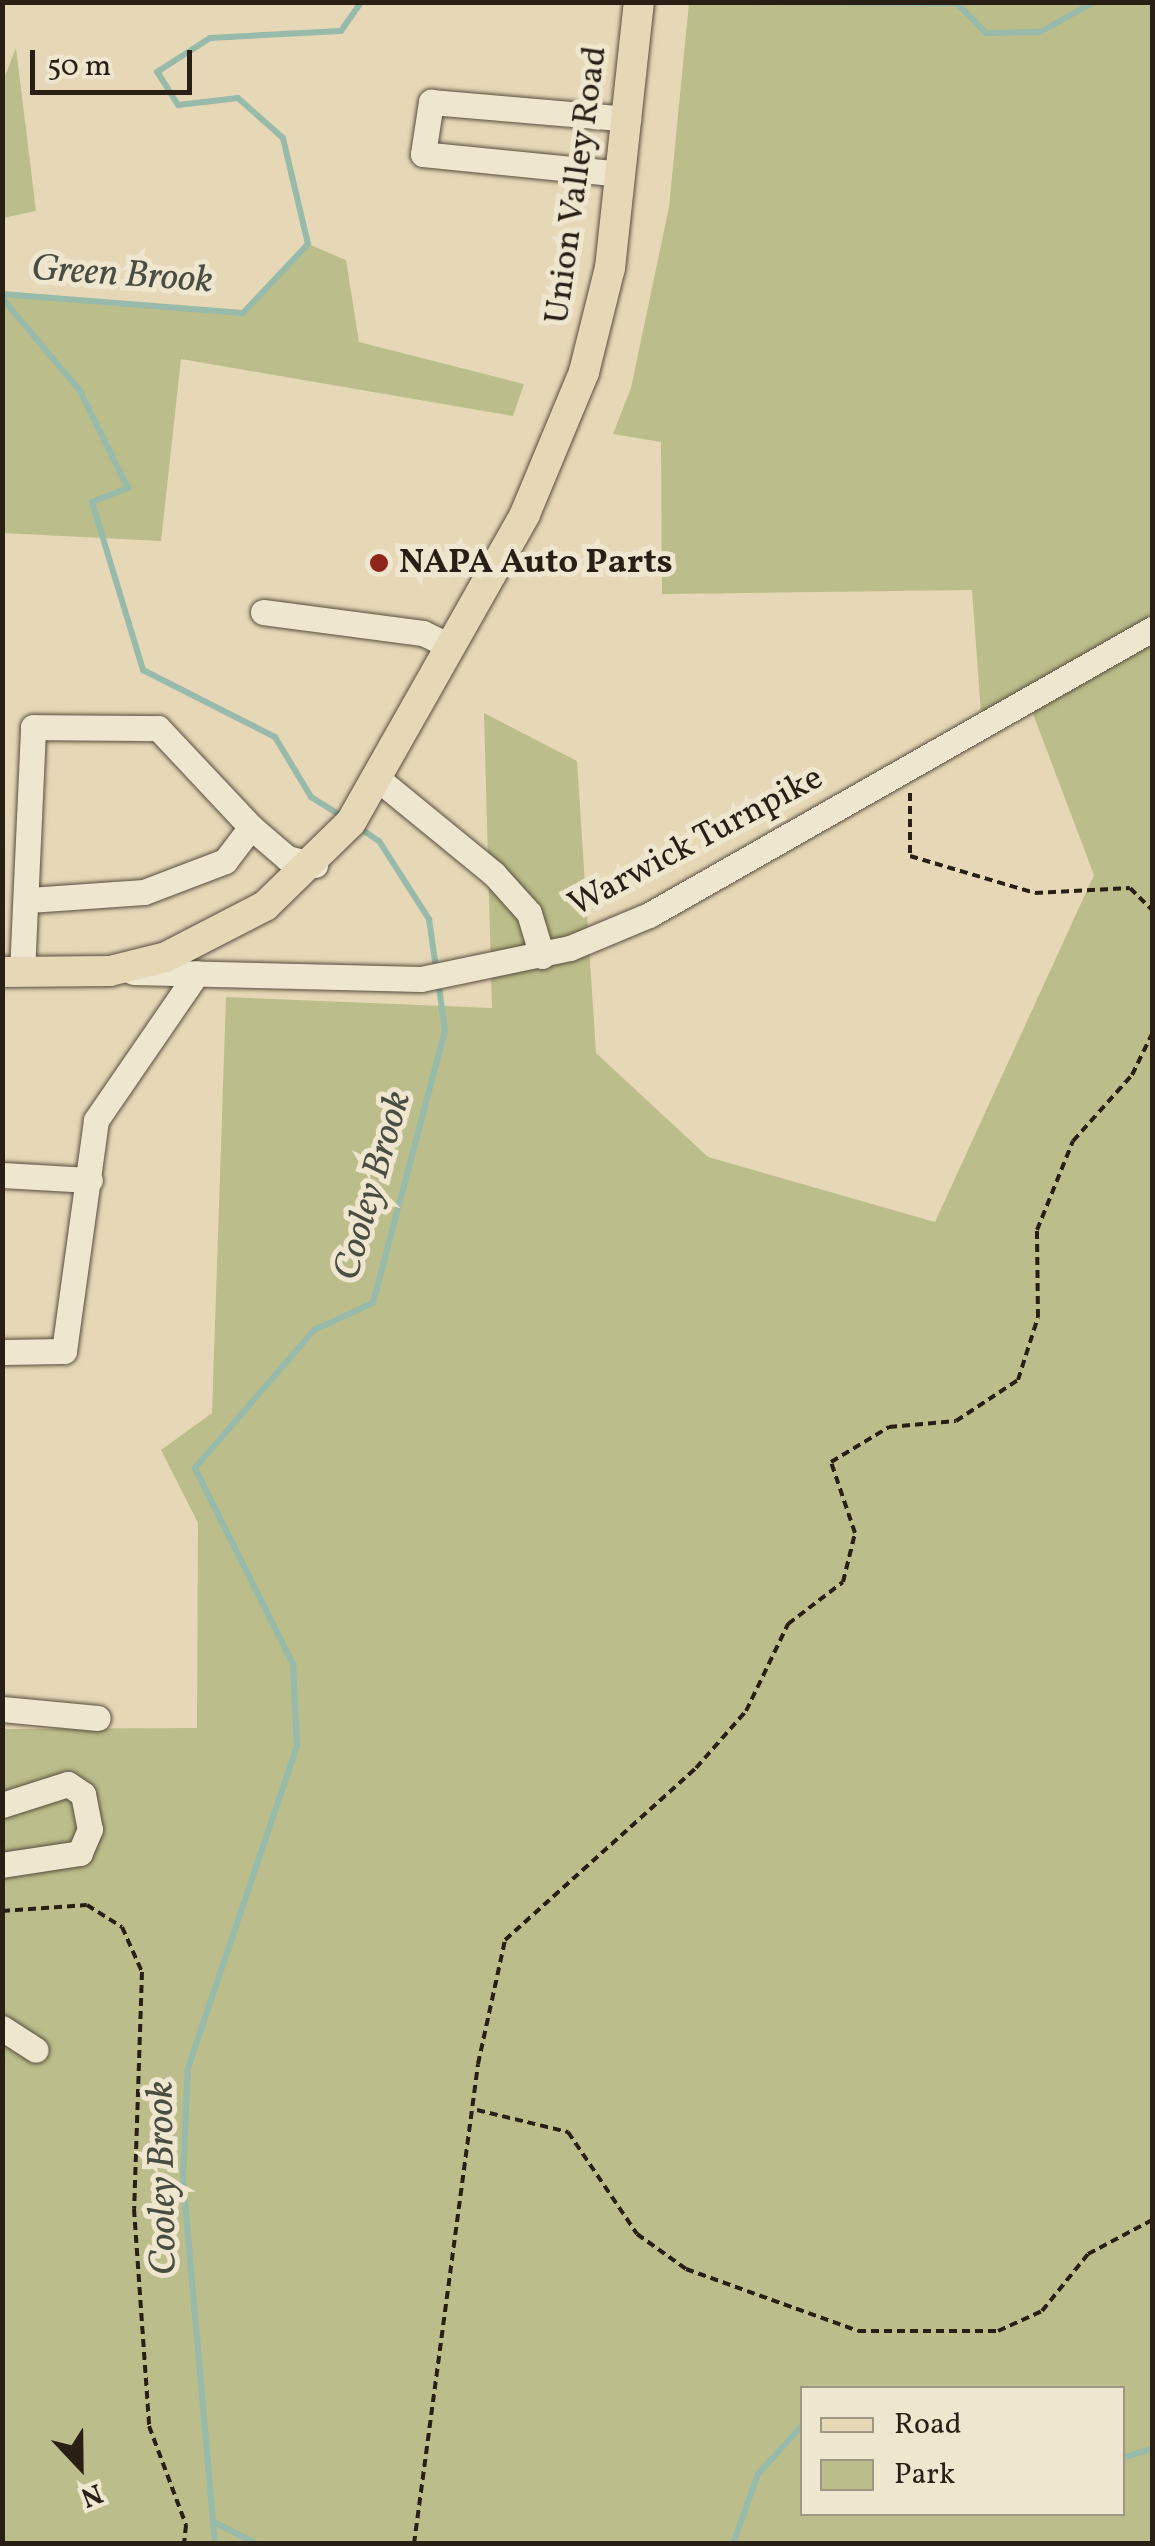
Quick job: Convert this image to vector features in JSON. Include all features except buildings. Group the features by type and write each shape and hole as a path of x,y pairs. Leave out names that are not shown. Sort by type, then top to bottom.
{"main road":[{"name":"Union Valley Road","path":"12,972 110,971 231,928 316,865 378,778 526,514 584,372 622,174 639,2"}],"street":[{"path":"622,174 423,154 431,102 628,119"},
{"path":"263,612 423,633 452,647"},
{"name":"Warwick Turnpike","path":"110,971 422,979 542,956 649,915 1152,629"},
{"path":"12,972 28,900 33,727 158,728 251,827 288,858 316,865"},
{"path":"378,778 494,874 528,912 542,956"},
{"path":"28,900 144,892 225,861 251,827"},
{"path":"2,1352 64,1352 96,1120 197,973"},
{"path":"2,1174 90,1180"},
{"path":"2,1709 98,1718"},
{"path":"2,1804 68,1784 83,1794 90,1829 80,1853 2,1865"},
{"path":"2,2028 36,2050"}],"path":[{"path":"915,764 910,856 1035,893 1130,888 1152,910"},
{"path":"414,2544 476,2110 505,1940 696,1768 746,1711 788,1624 842,1582 855,1533 831,1462 889,1427 956,1421 1018,1380 1038,1317 1037,1230 1074,1141 1132,1075 1152,1034"},
{"path":"2,1911 87,1906 122,1927 142,1972 134,2209 149,2426 186,2525 184,2544"},
{"path":"476,2110 568,2132 636,2234 686,2269 858,2331 998,2332 1042,2310 1088,2254 1152,2220"}],"green space":[{"path":"689,3 1152,3 1152,2543 3,2544 3,1729 197,1728 198,1523 161,1450 212,1413 226,997 492,1008 484,713 577,761 596,1053 708,1157 935,1222 1094,875 1027,698 982,727 972,590 662,594 661,442 613,434 631,388 669,207"},
{"path":"16,48 36,211 3,218 3,81"},
{"path":"308,244 346,260 359,342 524,384 513,416 181,359 161,541 3,533 3,294 242,313"}],"waterway":[{"name":"Green Brook","path":"2,294 243,313 308,244 283,138 238,98 178,105 157,72 210,38 341,31 361,2"},
{"path":"739,2 957,3 986,33 1040,32 1094,2"},
{"name":"Cooley Brook","path":"2,298 80,391 128,488 92,502 143,670 275,737 311,797 343,817"},
{"name":"Cooley Brook","path":"358,827 379,841 429,919 436,968"},
{"name":"Cooley Brook","path":"215,2544 183,2177 188,2068 297,1746 293,1664 195,1468 314,1330 373,1303 445,1031 438,980"},
{"path":"733,2544 758,2474 800,2428"},
{"path":"1125,2457 1152,2449"},
{"path":"216,2523 257,2544"}],"place":[{"name":"NAPA Auto Parts","path":"379,563"}]}
